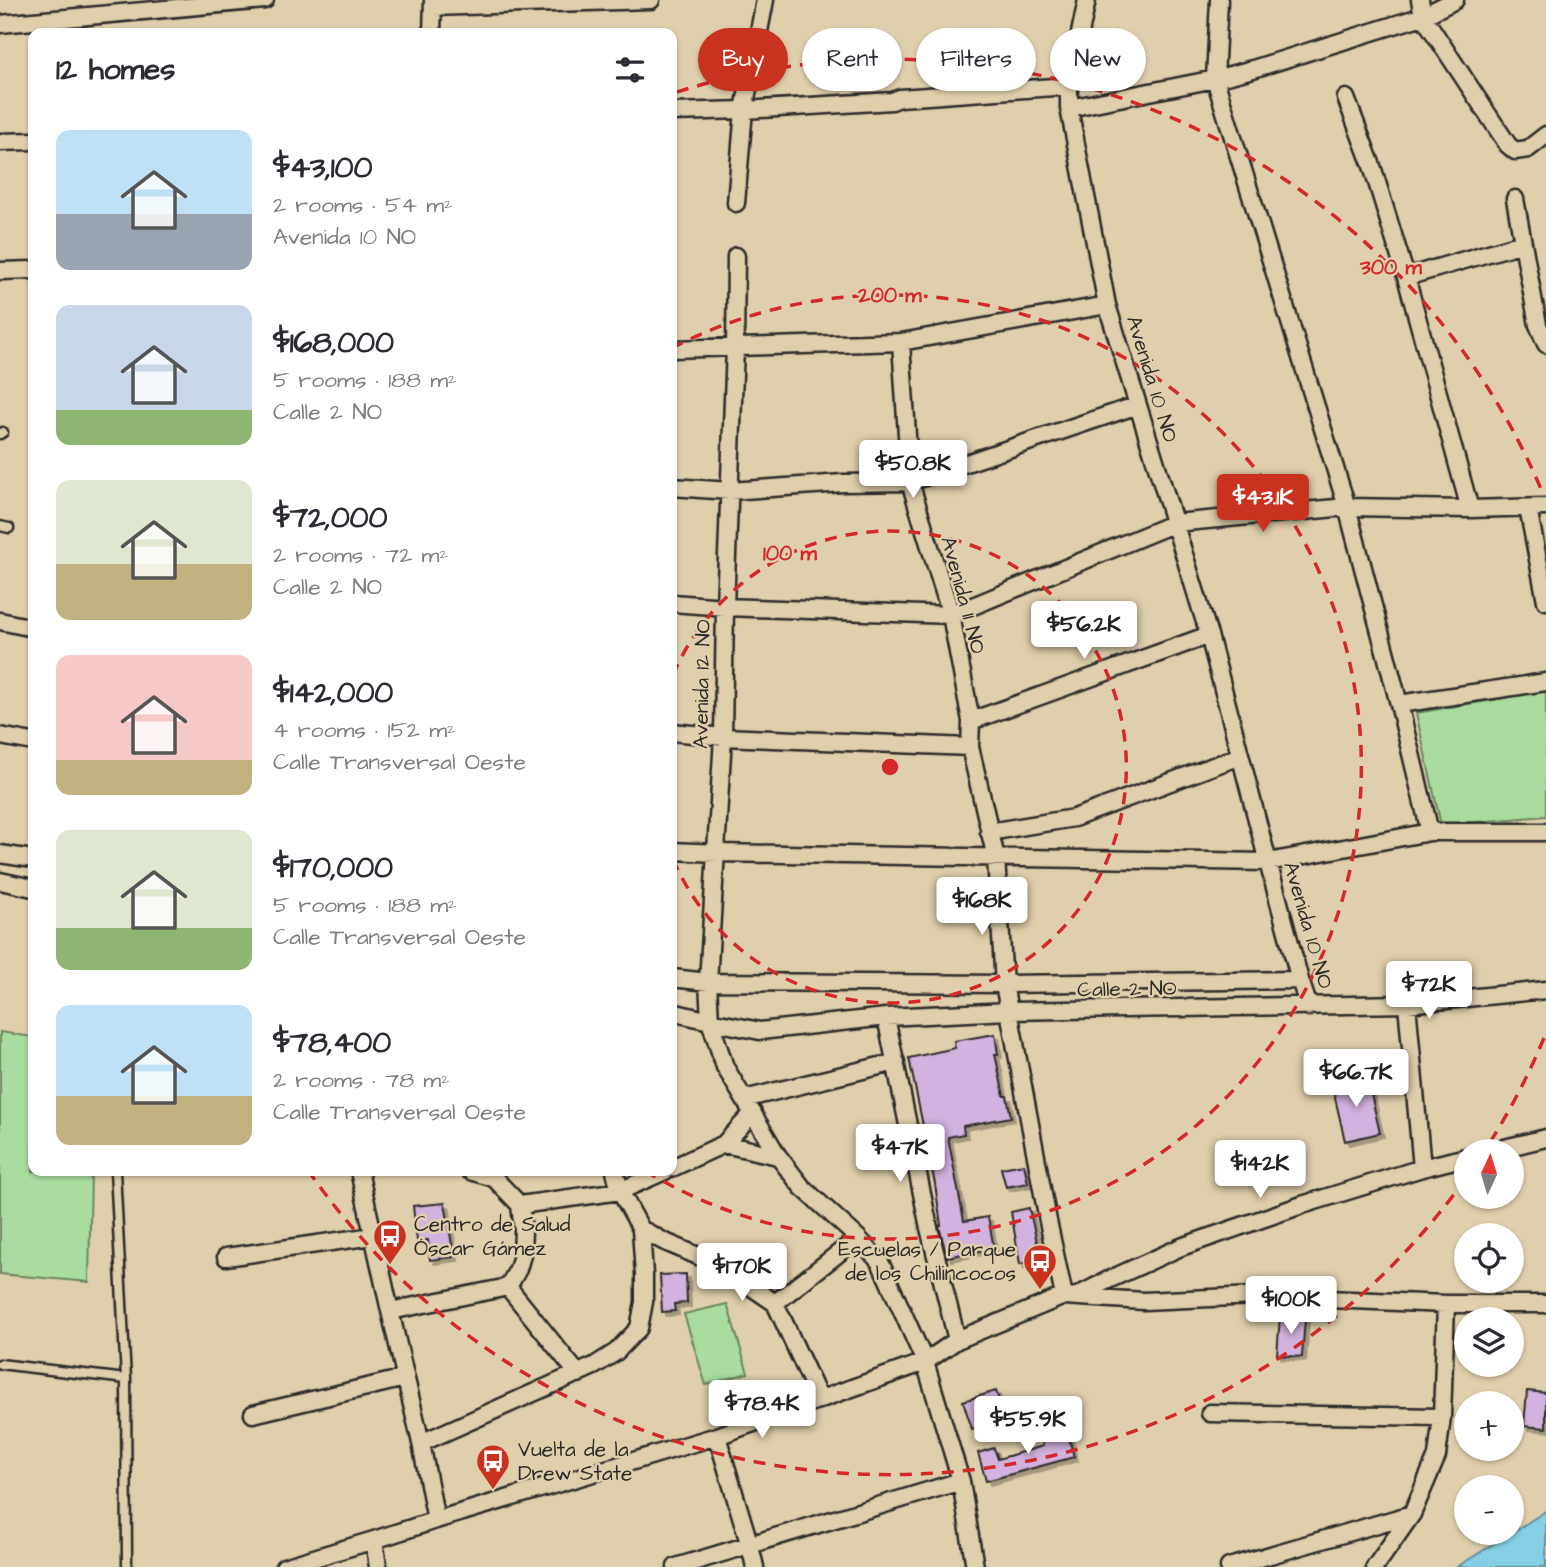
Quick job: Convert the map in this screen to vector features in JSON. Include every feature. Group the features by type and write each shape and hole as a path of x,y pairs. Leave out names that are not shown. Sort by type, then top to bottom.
{"street":[{"path":"0,24 176,4 265,0"},
{"path":"432,28 433,3 651,0"},
{"path":"736,203 744,110 765,0"},
{"name":"Avenida 10 NO","path":"1081,28 1087,0"},
{"path":"1219,0 1215,79 1347,507 1430,832"},
{"path":"1069,108 1215,79 1422,8 1455,0"},
{"path":"1422,8 1508,145 1516,151 1528,149 1546,135"},
{"path":"677,112 892,102 900,98 1050,87"},
{"name":"Avenida 10 NO","path":"1069,91 1069,108 1107,305 1209,635 1309,1007"},
{"path":"1346,98 1372,166 1406,277 1470,509"},
{"path":"0,142 28,141"},
{"path":"1515,199 1538,326 1546,344"},
{"path":"1406,277 1523,243"},
{"name":"Avenida 12 NO","path":"736,256 723,737 708,982 710,1021 725,1066 778,1156 802,1186 880,1262 925,1362 961,1481 975,1567"},
{"path":"0,271 28,270"},
{"path":"677,349 901,342 1107,305"},
{"name":"Avenida 11 NO","path":"901,342 910,482 951,615 971,721 970,747 996,858 1004,984 1048,1221 1070,1297"},
{"path":"677,487 730,491 842,483 910,482 1138,405"},
{"path":"677,603 951,615 1175,523 1347,507 1546,507"},
{"path":"1528,508 1546,601"},
{"path":"0,621 28,627"},
{"path":"971,721 1209,635"},
{"path":"1399,704 1546,682"},
{"path":"677,732 723,737 970,747"},
{"path":"0,736 28,741"},
{"path":"989,832 1074,818 1240,756"},
{"path":"677,851 1268,862 1430,832 1546,832"},
{"path":"0,854 28,858"},
{"path":"0,881 28,887"},
{"path":"677,979 708,982 1004,984 1300,980"},
{"name":"Calle 2 NO","path":"677,1013 760,1031 886,1017 1407,1004 1546,990"},
{"path":"1407,1004 1422,1168"},
{"path":"886,1017 929,1228 957,1340"},
{"path":"677,1166 724,1144 748,1106 896,1062"},
{"path":"1524,1143 1546,1138"},
{"path":"724,1144 778,1156"},
{"path":"284,1567 717,1436 925,1362 957,1340 1070,1297 1181,1247 1302,1205 1454,1160"},
{"path":"360,1176 436,1520"},
{"path":"390,1311 508,1287 522,1255 520,1205 494,1178 487,1176"},
{"path":"421,1443 578,1374 616,1352 639,1328 644,1275 641,1229 620,1191 616,1176"},
{"path":"520,1205 620,1191 654,1176"},
{"path":"641,1229 719,1265 775,1303 820,1400"},
{"path":"226,1256 373,1237"},
{"path":"775,1303 858,1238"},
{"path":"508,1287 578,1374"},
{"path":"1070,1297 1144,1301 1255,1296 1446,1304 1546,1304"},
{"path":"1376,1567 1412,1514 1437,1456 1442,1417 1446,1304"},
{"path":"253,1414 405,1378"},
{"path":"1210,1413 1442,1417"},
{"path":"717,1436 755,1567"},
{"path":"676,1567 961,1481"},
{"path":"1229,1567 1412,1514"},
{"path":"374,1540 378,1567"}],"lane":[{"path":"115,1176 125,1379 127,1567"},
{"path":"0,1364 125,1379"}],"green space":[{"path":"1546,691 1546,816 1441,825 1416,713"},
{"path":"0,1032 28,1036 28,1176 91,1176 89,1282 0,1274"},
{"path":"727,1304 748,1373 706,1385 684,1314"}],"water":[{"path":"1546,1511 1546,1567 1457,1567 1492,1545 1524,1545 1524,1525"}],"building":[{"path":"995,1034 998,1054 995,1054 1011,1117 963,1126 964,1134 948,1137 964,1221 988,1217 994,1248 947,1257 909,1058 955,1048 954,1041"},
{"path":"1367,1077 1380,1133 1345,1141 1332,1085"},
{"path":"1024,1164 1028,1183 1006,1187 1001,1168"},
{"path":"445,1203 454,1257 430,1260 428,1240 417,1241 413,1206"},
{"path":"1029,1208 1041,1259 1020,1264 1011,1212"},
{"path":"686,1274 687,1303 674,1304 675,1311 662,1312 660,1275"},
{"path":"1280,1316 1305,1318 1302,1357 1277,1355"},
{"path":"996,1391 1005,1419 972,1429 963,1401"},
{"path":"1527,1391 1546,1393 1546,1428 1524,1426"},
{"path":"1066,1427 1074,1457 986,1481 978,1453 994,1448 998,1459 1043,1446 1040,1434"}],"place":[{"name":"Centro de Salud Óscar Gámez","path":"390,1266"},
{"name":"Escuelas / Parque de los Chilincocos","path":"1040,1291"},
{"name":"Vuelta de la Drew State","path":"493,1491"}]}
